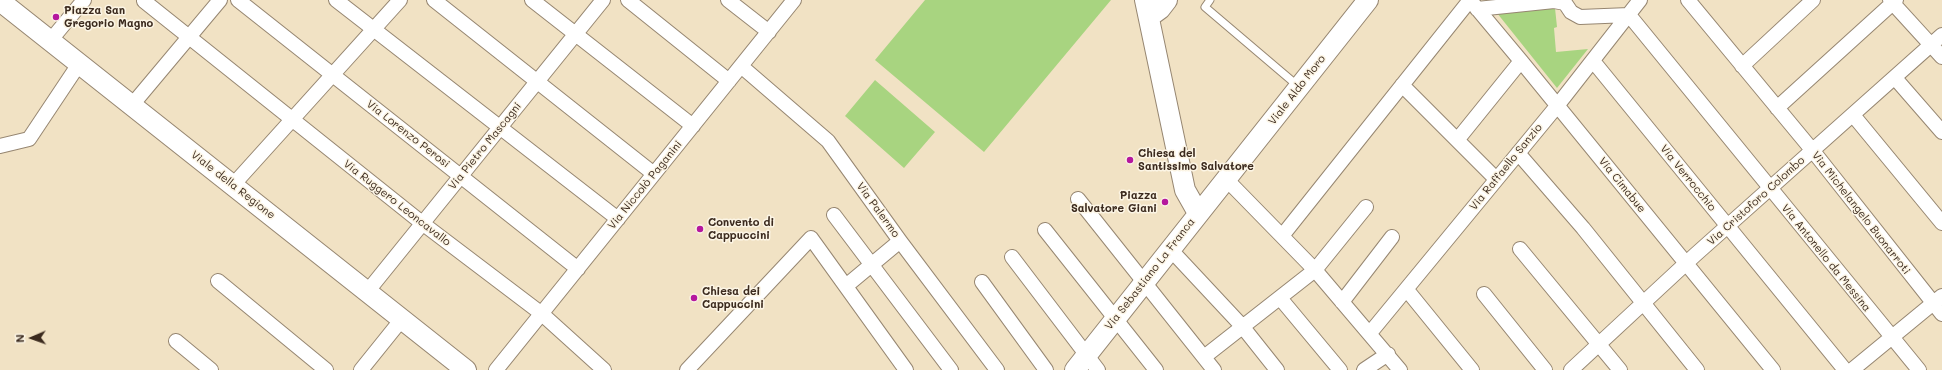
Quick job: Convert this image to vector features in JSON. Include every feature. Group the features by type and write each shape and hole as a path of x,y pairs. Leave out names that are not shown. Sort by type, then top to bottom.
{"main road":[{"path":"1167,0 1160,9 1147,9 1185,190 1198,213"},
{"name":"Viale della Regione","path":"0,1 466,370"},
{"name":"Viale Aldo Moro","path":"1226,179 1300,87 1364,2"},
{"name":"Via Sebastiano La Franca","path":"1087,365 1115,320 1226,179"}],"street":[{"path":"50,41 84,0"},
{"name":"Via Ruggero Leoncavallo","path":"144,0 422,223 542,314 604,370"},
{"path":"132,105 220,0"},
{"name":"Via Lorenzo Perosi","path":"238,0 578,269"},
{"path":"336,0 618,219"},
{"path":"233,185 400,0"},
{"path":"434,0 654,174"},
{"path":"532,0 693,126"},
{"name":"Via Pietro Mascagni","path":"367,292 603,0"},
{"path":"628,0 729,81"},
{"path":"728,0 769,32"},
{"name":"Via Niccolò Paganini","path":"496,370 794,0"},
{"name":"Via Raffaello Sanzio","path":"1370,333 1407,290 1557,106 1640,0"},
{"path":"1742,66 1813,0"},
{"path":"1282,236 1402,85 1472,3 1554,1 1565,3 1571,12 1580,16 1629,15"},
{"name":"Via Michelangelo Buonarroti","path":"1691,1 1776,108 1939,305"},
{"path":"1776,108 1893,1 1942,57"},
{"name":"Via Cimabue","path":"1472,3 1773,370"},
{"name":"Via Antonello da Messina","path":"1629,15 1919,370"},
{"name":"Via Cristoforo Colombo","path":"1571,370 1686,264 1942,35"},
{"path":"1458,139 1521,61"},
{"name":"Via Verrocchio","path":"1593,61 1845,370"},
{"path":"0,146 29,139 79,64"},
{"name":"Via Palermo","path":"741,66 828,141 900,241 997,370"},
{"path":"1895,78 1942,132"},
{"path":"1402,85 1458,139 1496,179"},
{"path":"1853,115 1942,223"},
{"path":"1518,153 1644,303 1697,370"},
{"path":"1226,179 1315,270 1388,354 1400,370"},
{"path":"1078,199 1214,370"},
{"path":"1204,357 1315,270 1366,207"},
{"path":"834,216 951,370"},
{"path":"1045,230 1156,370"},
{"path":"1342,302 1392,237"},
{"path":"686,370 811,238 906,370"},
{"path":"846,286 900,241"},
{"path":"1170,249 1242,326 1277,370"},
{"path":"1520,249 1620,370"},
{"path":"1012,257 1087,365"},
{"path":"218,281 326,370"},
{"path":"982,282 1046,370"},
{"path":"1407,290 1472,370"},
{"path":"1484,294 1545,370"},
{"path":"1280,298 1340,370"},
{"path":"1852,370 1892,337 1939,305"},
{"path":"361,370 402,319"},
{"path":"176,341 211,370"},
{"path":"1364,370 1388,354"}],"lane":[{"path":"1210,0 1205,7 1300,87"}],"green space":[{"path":"925,0 1111,0 984,152 875,60"},
{"path":"1555,8 1557,27 1554,28 1556,52 1588,49 1557,88 1497,13"},
{"path":"875,80 935,132 904,168 845,116"}],"place":[{"name":"Piazza San Gregorio Magno","path":"56,17"},
{"name":"Chiesa del Santissimo Salvatore","path":"1130,160"},
{"name":"Piazza Salvatore Giani","path":"1165,202"},
{"name":"Convento di Cappuccini","path":"700,229"},
{"name":"Chiesa dei Cappuccini","path":"694,298"}]}
